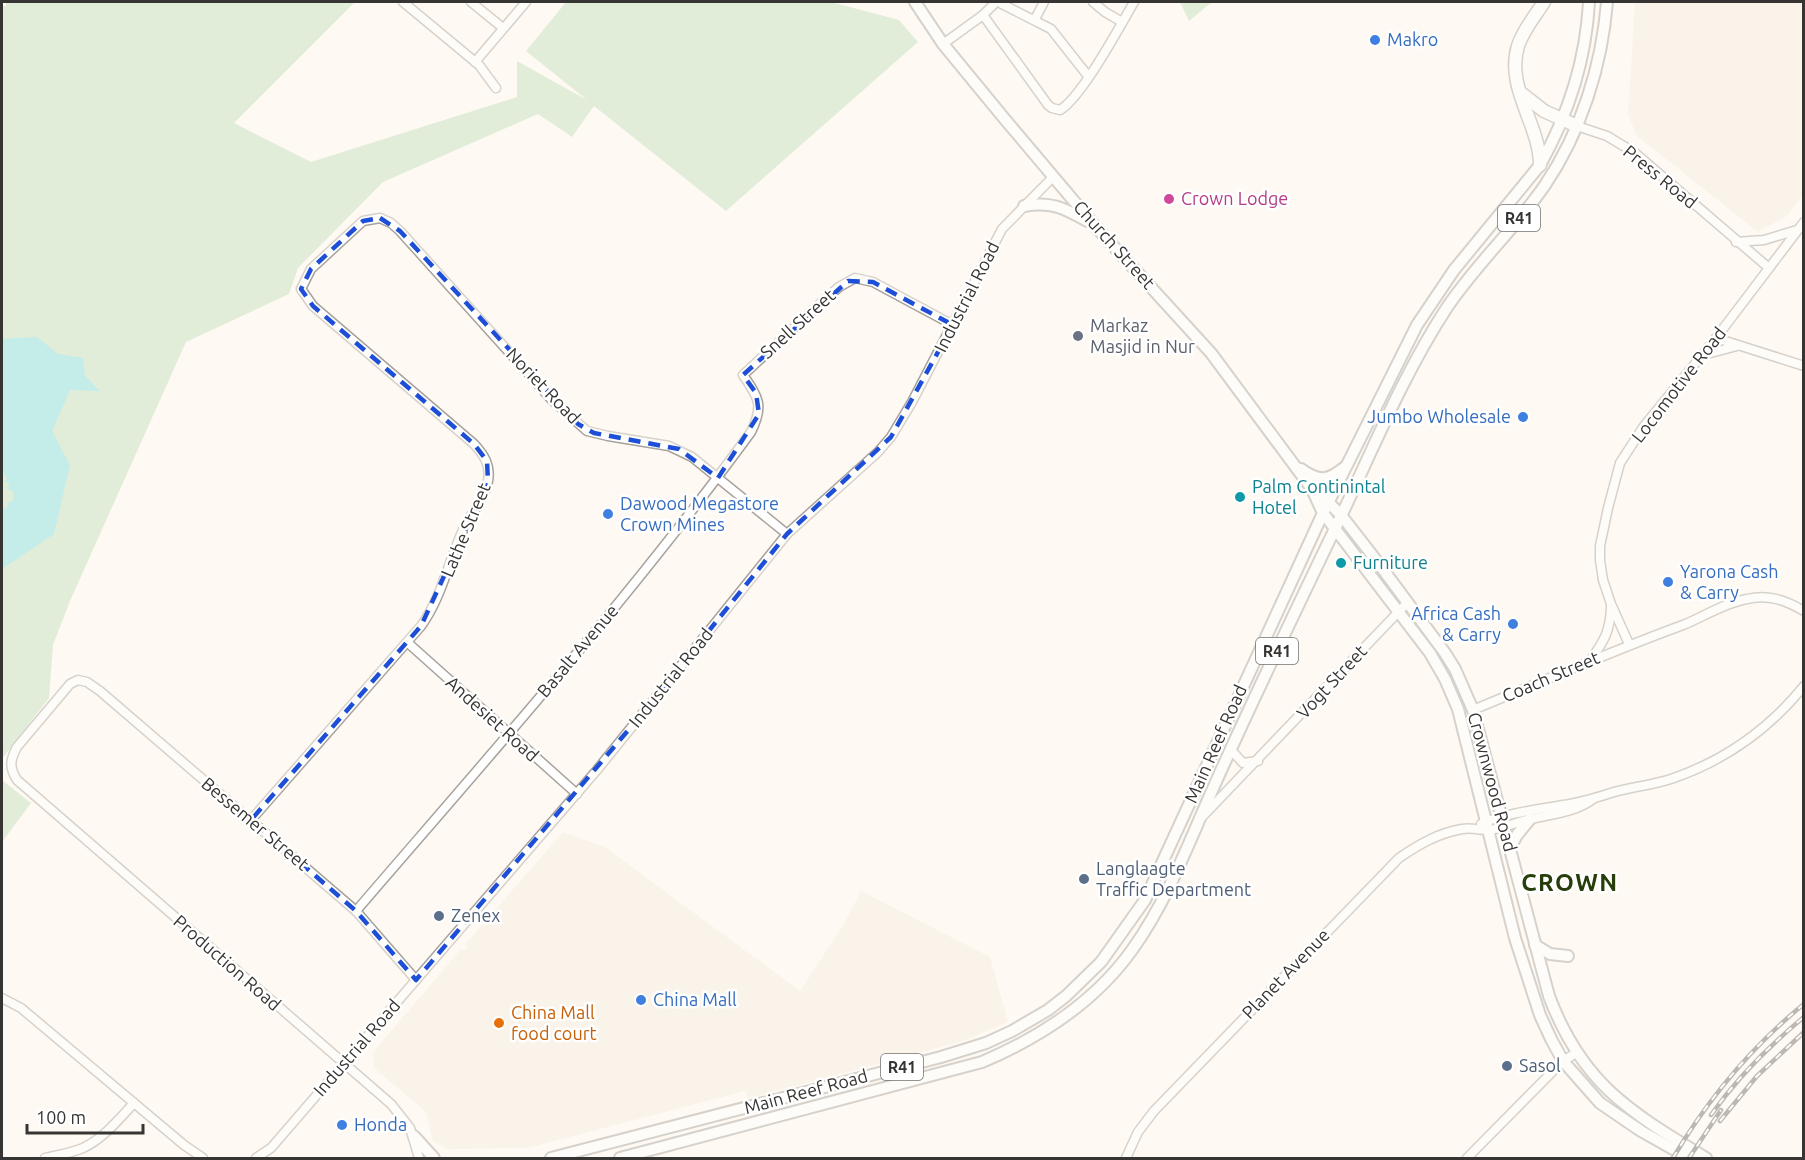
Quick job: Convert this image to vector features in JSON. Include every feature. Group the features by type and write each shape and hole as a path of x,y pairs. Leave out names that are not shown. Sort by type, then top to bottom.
{"highway":[{"path":"1540,165 1536,135 1520,92 1516,74 1517,49 1524,33 1544,2"},
{"path":"1520,92 1544,111 1577,126"}],"main road":[{"name":"Church Street","path":"915,2 943,44 1053,177 1211,353 1312,489 1323,513 1335,527"},
{"name":"Main Reef Road","path":"551,1158 941,1057 986,1043 1031,1020 1066,996 1101,962 1145,900 1323,513 1413,334 1428,307 1454,270 1540,165 1562,119 1581,61 1589,2"},
{"name":"Main Reef Road","path":"620,1158 971,1065 1030,1040 1069,1015 1102,986 1130,954 1159,908 1335,527 1406,381 1446,309 1544,186 1566,148 1577,126 1598,61 1605,31 1607,2"},
{"path":"1024,206 1052,204 1095,226"},
{"path":"1291,461 1309,475 1323,479 1335,475 1349,463"},
{"name":"Church Street","path":"1312,489 1329,502 1341,516"},
{"name":"Crownwood Road","path":"1341,516 1445,653 1455,669 1473,710 1534,945 1558,1020 1576,1053 1596,1079 1618,1100 1648,1123 1706,1158"},
{"name":"Crownwood Road","path":"1335,527 1430,653 1454,698 1472,759 1522,962 1540,1015 1563,1061 1587,1090 1608,1109 1689,1158"},
{"path":"1205,769 1219,775"},
{"path":"1510,848 1530,819"},
{"path":"1534,945 1550,954 1568,956"},
{"path":"414,1136 434,1158"}],"street":[{"path":"403,2 475,62 496,88"},
{"path":"471,2 503,28"},
{"path":"475,62 526,2"},
{"path":"943,44 984,15 997,2 1035,19 1056,35 1088,76"},
{"path":"1035,19 1044,2"},
{"path":"1093,2 1122,22"},
{"path":"984,15 1011,56 1052,108 1060,110 1088,76 1134,2"},
{"name":"Press Road","path":"1577,126 1607,136 1635,153 1769,268"},
{"name":"Industrial Road","path":"256,1158 271,1148 577,794 787,534 878,452 891,437 953,326 994,242 1008,222 1053,177"},
{"name":"Lathe Street","path":"251,820 408,643 428,617 463,530 485,491 489,470 487,461 474,444 313,306 301,289 311,269 363,221 381,218 391,223"},
{"name":"Noriet Road","path":"391,223 544,391 578,424 594,433 658,443 679,449 787,534"},
{"path":"1736,242 1764,240 1801,226"},
{"name":"Locomotive Road","path":"1629,644 1611,604 1603,580 1600,560 1600,546 1617,471 1644,426 1716,338 1801,226"},
{"name":"Snell Street","path":"743,375 824,300 855,278 873,282 953,326"},
{"path":"1716,338 1803,366"},
{"path":"1701,356 1737,346"},
{"name":"Basalt Avenue","path":"356,911 509,735 718,478 751,432 759,414 760,408 756,393 743,375"},
{"name":"Coach Street","path":"1473,710 1588,664 1629,644 1746,599 1768,597 1803,611"},
{"name":"Vogt Street","path":"1200,819 1407,603"},
{"name":"Locomotive Road","path":"1588,664 1608,633 1611,604"},
{"name":"Andesiet Road","path":"408,643 577,794"},
{"name":"Production Road","path":"82,681 78,680 70,684 17,747 10,767 17,780 392,1104 414,1136 419,1158"},
{"name":"Bessemer Street","path":"82,681 100,691 356,911 416,980"},
{"path":"1487,826 1671,779 1716,760 1765,726 1781,712 1803,686"},
{"path":"1231,750 1242,763 1258,761"},
{"path":"1502,822 1563,813 1593,800"},
{"name":"Planet Avenue","path":"1126,1158 1138,1132 1154,1111 1399,858 1428,840 1460,830 1487,826"},
{"path":"2,998 21,1008 184,1145 203,1158"},
{"path":"1467,1158 1563,1061 1576,1053"},
{"path":"45,1158 82,1148 94,1142 134,1103"}],"highlighted area":[{"path":"380,218 400,231 578,424 594,433 679,449 718,478 759,414 756,393 743,375 848,281 873,282 953,325 891,437 787,534 636,721 416,980 356,911 251,820 421,626 488,481 487,461 474,444 313,306 301,289 311,269 363,221"}],"shaded area":[{"path":"1635,2 1803,2 1803,196 1787,216 1758,232 1637,136 1628,115"},
{"path":"563,832 605,847 800,991 844,924 861,891 990,957 1008,1022 963,1041 826,1078 748,1098 745,1091 528,1148 447,1149 433,1141 426,1112 374,1068 373,1052 461,949 464,951 468,947 465,944"}],"green space":[{"path":"6,2 355,2 234,123 311,162 517,97 517,61 587,100 526,51 566,2 831,2 899,20 918,42 726,211 594,106 572,137 538,114 383,182 298,268 289,294 186,342 70,601 53,645 49,698 2,759 2,5 6,7"},
{"path":"1180,2 1212,2 1189,21"},
{"path":"2,780 31,803 2,842"}],"water":[{"path":"37,337 58,354 83,358 85,376 100,391 70,390 52,431 70,465 54,534 2,569 2,509 7,508 9,501 13,501 13,491 8,490 9,483 4,482 7,478 2,471 2,339"}],"railway":[{"path":"1673,1158 1686,1136 1731,1075 1766,1038 1804,1004"},
{"path":"1711,1115 1754,1063 1804,1017"},
{"path":"1720,1121 1757,1076 1804,1032"},
{"path":"1689,1158 1721,1110"}],"place":[{"name":"Makro","path":"1375,40"},
{"name":"Crown Lodge","path":"1169,199"},
{"name":"Markaz Masjid in Nur","path":"1078,336"},
{"name":"Jumbo Wholesale","path":"1523,417"},
{"name":"Palm Continintal Hotel","path":"1240,497"},
{"name":"Dawood Megastore Crown Mines","path":"608,514"},
{"name":"Furniture","path":"1341,563"},
{"name":"Yarona Cash & Carry","path":"1668,582"},
{"name":"Africa Cash & Carry","path":"1513,624"},
{"name":"Langlaagte Traffic Department","path":"1084,879"},
{"name":"Zenex","path":"439,916"},
{"name":"China Mall","path":"641,1000"},
{"name":"China Mall food court","path":"499,1023"},
{"name":"Sasol","path":"1507,1066"},
{"name":"Honda","path":"342,1125"}],"district":[{"name":"CROWN","path":"1570,883"}]}
